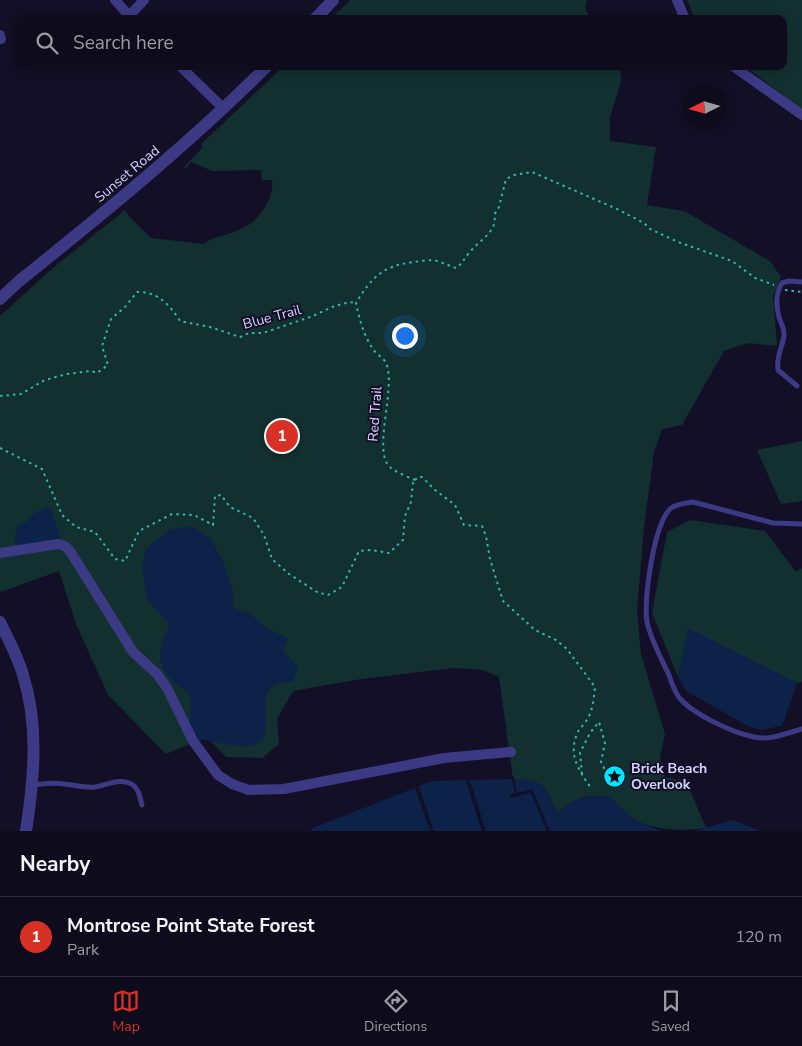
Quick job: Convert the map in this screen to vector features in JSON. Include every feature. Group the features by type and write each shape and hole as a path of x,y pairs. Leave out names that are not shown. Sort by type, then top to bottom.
{"street":[{"path":"115,0 129,15"},
{"path":"133,15 144,0"},
{"path":"318,15 333,0"},
{"path":"677,0 683,15"},
{"path":"184,70 224,109"},
{"name":"Sunset Road","path":"0,299 18,282 142,182 224,109 263,70"},
{"path":"739,70 802,116"},
{"path":"0,553 58,544 65,546 70,551 133,652 157,674 167,688 194,741 218,775 232,784 249,790 284,789 444,758 511,752"},
{"path":"0,622 23,673 31,703 34,753 26,831"}],"lane":[{"path":"800,387 778,370 776,360 784,338 784,330 777,299 779,287 782,283 790,281 802,282"},
{"path":"802,524 773,524 693,502 671,508 662,521 655,547 646,598 647,622 654,642 678,695 686,705 705,718 755,738 780,735 802,729"},
{"path":"32,785 52,783 93,787 124,781 137,789 142,805"}],"path":[{"path":"356,303 367,285 386,268 423,260 437,261 456,268 462,264 469,252 489,234 506,179 514,175 532,172 617,209 671,239 732,261 755,278 785,290 802,292"},
{"name":"Blue Trail","path":"0,396 21,394 45,380 67,374 91,371 97,373 108,365 102,346 111,319 137,292 147,292 170,306 180,321 240,336 249,333 263,333 313,316 332,307 349,302 356,303"},
{"name":"Red Trail","path":"356,303 361,324 371,347 386,363 389,396 382,450 391,468 415,480 418,477 422,477 435,490 455,505 464,525 482,526 503,601 535,630 556,640 566,649 595,687 594,701 588,718 577,733 573,754 582,774"},
{"path":"0,448 42,469 62,515 76,526 95,532 115,559 125,561 139,531 172,514 194,515 213,525 215,496 220,495 230,507 253,518 264,536 272,559 289,574 317,592 328,595 342,587 359,551 371,550 389,554 403,540 405,516 411,502 412,483 415,480"},
{"path":"591,788 582,774 580,753 590,732 599,722 605,743 601,762 609,778 608,775 612,774"}],"green space":[{"path":"350,0 587,0 585,7 588,15 335,15"},
{"path":"687,0 802,0 802,110 750,70 787,70 787,15 693,15"},
{"path":"280,70 620,70 621,82 610,117 610,141 656,147 647,205 684,211 770,261 781,277 773,296 777,346 748,343 724,351 682,425 662,429 654,452 644,527 637,610 641,654 665,734 660,757 665,777 686,781 706,828 678,830 648,825 632,818 609,796 583,797 558,813 545,788 513,779 499,677 483,670 454,668 361,679 293,691 277,719 279,744 262,758 226,757 207,737 166,754 108,695 76,624 59,571 1,592 0,316 54,267 125,210 151,238 204,244 209,240 243,228 255,220 265,208 271,194 272,180 262,180 261,170 212,171 191,162 186,169 184,167 203,147 201,144"},
{"path":"802,441 802,501 781,504 757,450"},
{"path":"690,520 765,531 796,572 802,568 802,682 797,683 689,629 678,677 652,613 667,532"}],"water":[{"path":"50,506 61,538 20,547 14,541 18,525 28,521 33,514"},
{"path":"192,526 210,538 222,559 233,591 233,608 250,614 268,629 288,638 283,651 298,667 293,682 277,684 266,697 265,733 261,740 254,745 234,746 196,738 190,723 190,694 171,679 165,672 162,664 160,656 161,647 170,625 147,600 142,566 146,549 169,530"},
{"path":"688,628 797,683 781,726 761,730 746,725 686,691 678,677"},
{"path":"513,779 532,781 543,786 558,813 575,800 588,797 610,796 632,819 661,831 310,831 313,828 432,781"},
{"path":"733,820 760,831 695,831"}],"pier":[{"path":"511,776 514,776 517,793 532,789 550,831 547,831 531,793 510,798 510,794 515,793"},
{"path":"465,778 469,778 486,831 482,831"},
{"path":"418,784 434,831 430,831 414,785"}],"place":[{"name":"Montrose Point State Forest","path":"282,436"},
{"name":"Brick Beach Overlook","path":"615,776"}]}
